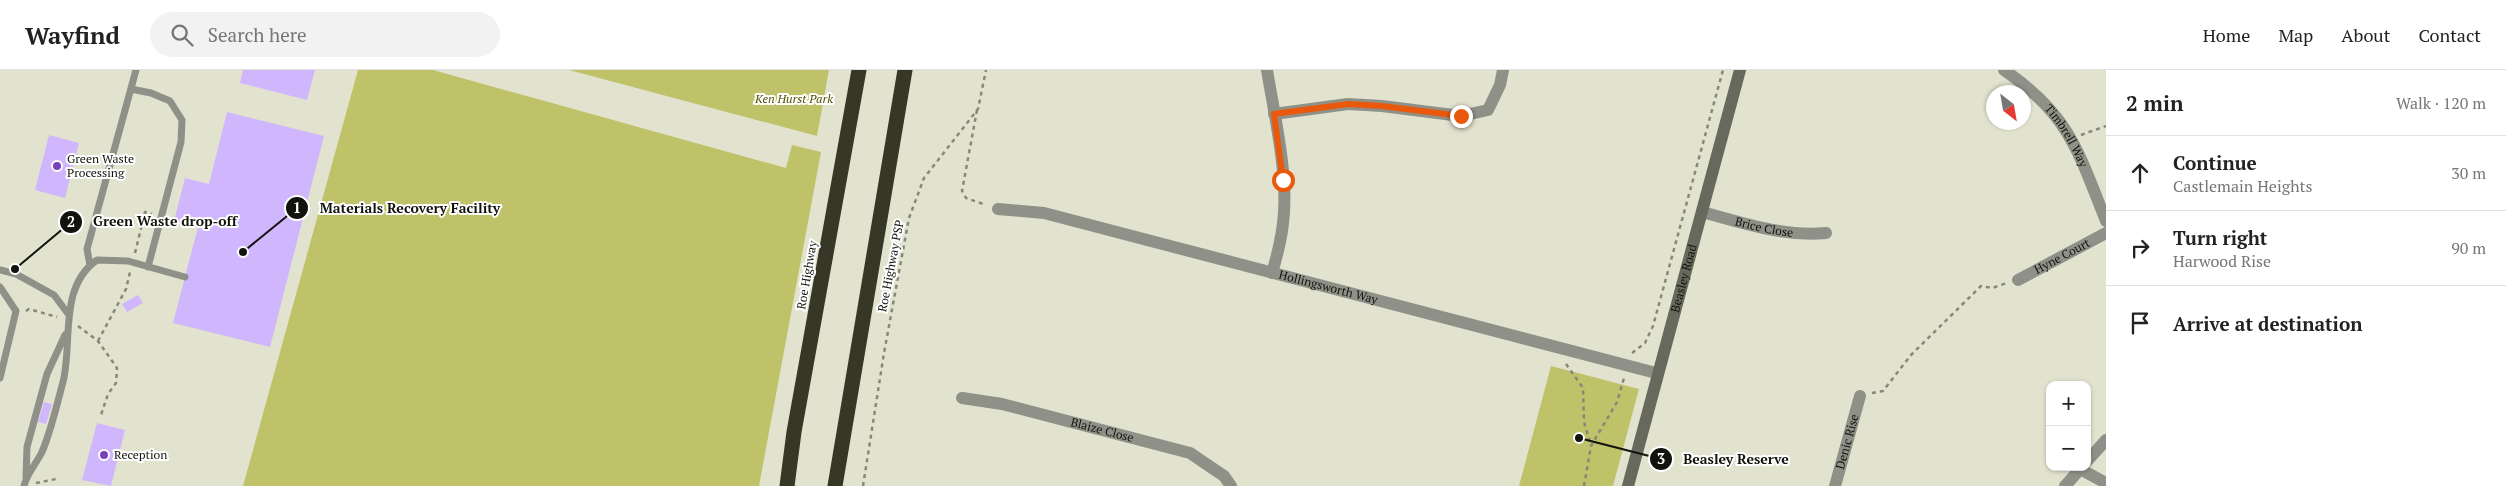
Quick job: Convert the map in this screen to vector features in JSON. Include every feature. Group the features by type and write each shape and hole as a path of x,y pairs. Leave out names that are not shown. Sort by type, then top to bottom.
{"highway":[{"name":"Roe Highway","path":"788,486 794,432 859,70"},
{"path":"835,486 905,70"},
{"path":"782,486 794,432"}],"main road":[{"name":"Beasley Road","path":"1628,486 1656,373 1740,70"}],"street":[{"path":"1267,70 1283,180 1284,211 1280,242 1272,273"},
{"path":"1274,114 1348,104 1382,106 1461,116 1488,110 1500,85 1503,70"},
{"name":"Timbrell Way","path":"2004,70 2027,86 2048,106 2072,139 2106,221"},
{"name":"Hollingsworth Way","path":"998,209 1044,213 1656,373"},
{"name":"Brice Close","path":"1702,212 1780,232 1802,235 1826,233"},
{"name":"Hyne Court","path":"2018,280 2106,233"},
{"name":"Denic Rise","path":"1835,486 1860,396"},
{"name":"Blaize Close","path":"962,398 1002,404 1190,454 1224,476 1231,486"},
{"path":"2091,457 2106,440"},
{"path":"2065,486 2078,471"},
{"path":"2090,471 2106,483"}],"lane":[{"path":"90,265 87,250 136,70"},
{"path":"131,89 151,93 170,102 182,120 181,142 148,267"},
{"path":"25,482 42,451 64,381 66,332 69,315 75,290 90,265 96,260 128,262 185,277"},
{"path":"0,270 16,274 54,295 69,315"},
{"path":"0,287 16,311 0,378"},
{"path":"25,482 27,447 47,374 66,332"}],"path":[{"name":"Roe Highway PSP","path":"863,486 884,352 909,218 924,178 978,109 986,70"},
{"path":"1631,356 1649,338 1653,326 1723,70"},
{"path":"978,109 962,191 966,198 998,209"},
{"path":"2072,139 2106,126"},
{"path":"1860,396 1883,390 1911,355 1981,286 1992,288 2018,280"},
{"path":"1565,349 1565,362 1583,388 1584,422 1591,446"},
{"path":"1584,486 1591,446 1617,402 1624,376"}],"green space":[{"path":"358,70 433,70 786,168 792,145 821,152 759,486 243,486"},
{"name":"Ken Hurst Park","path":"569,70 829,70 817,136"},
{"path":"1551,366 1639,389 1613,486 1519,486"}],"building":[{"path":"243,70 315,70 307,100 240,83"},
{"path":"227,112 324,136 270,347 173,323 198,227 174,221 185,178 209,184"},
{"name":"Green Waste Processing","path":"49,135 79,143 65,198 35,190"},
{"path":"138,295 143,303 127,312 122,304"},
{"path":"44,402 52,404 46,424 38,422"},
{"name":"Reception","path":"97,423 125,430 111,486 82,480"}],"place":[{"name":"Green Waste Processing","path":"57,166"},
{"name":"Materials Recovery Facility","path":"243,252"},
{"name":"Green Waste drop-off","path":"15,269"},
{"name":"Beasley Reserve","path":"1579,438"},
{"name":"Reception","path":"104,455"}],"route":[{"path":"1283,180 1274,114 1330,105 1366,104 1461,116"}]}
